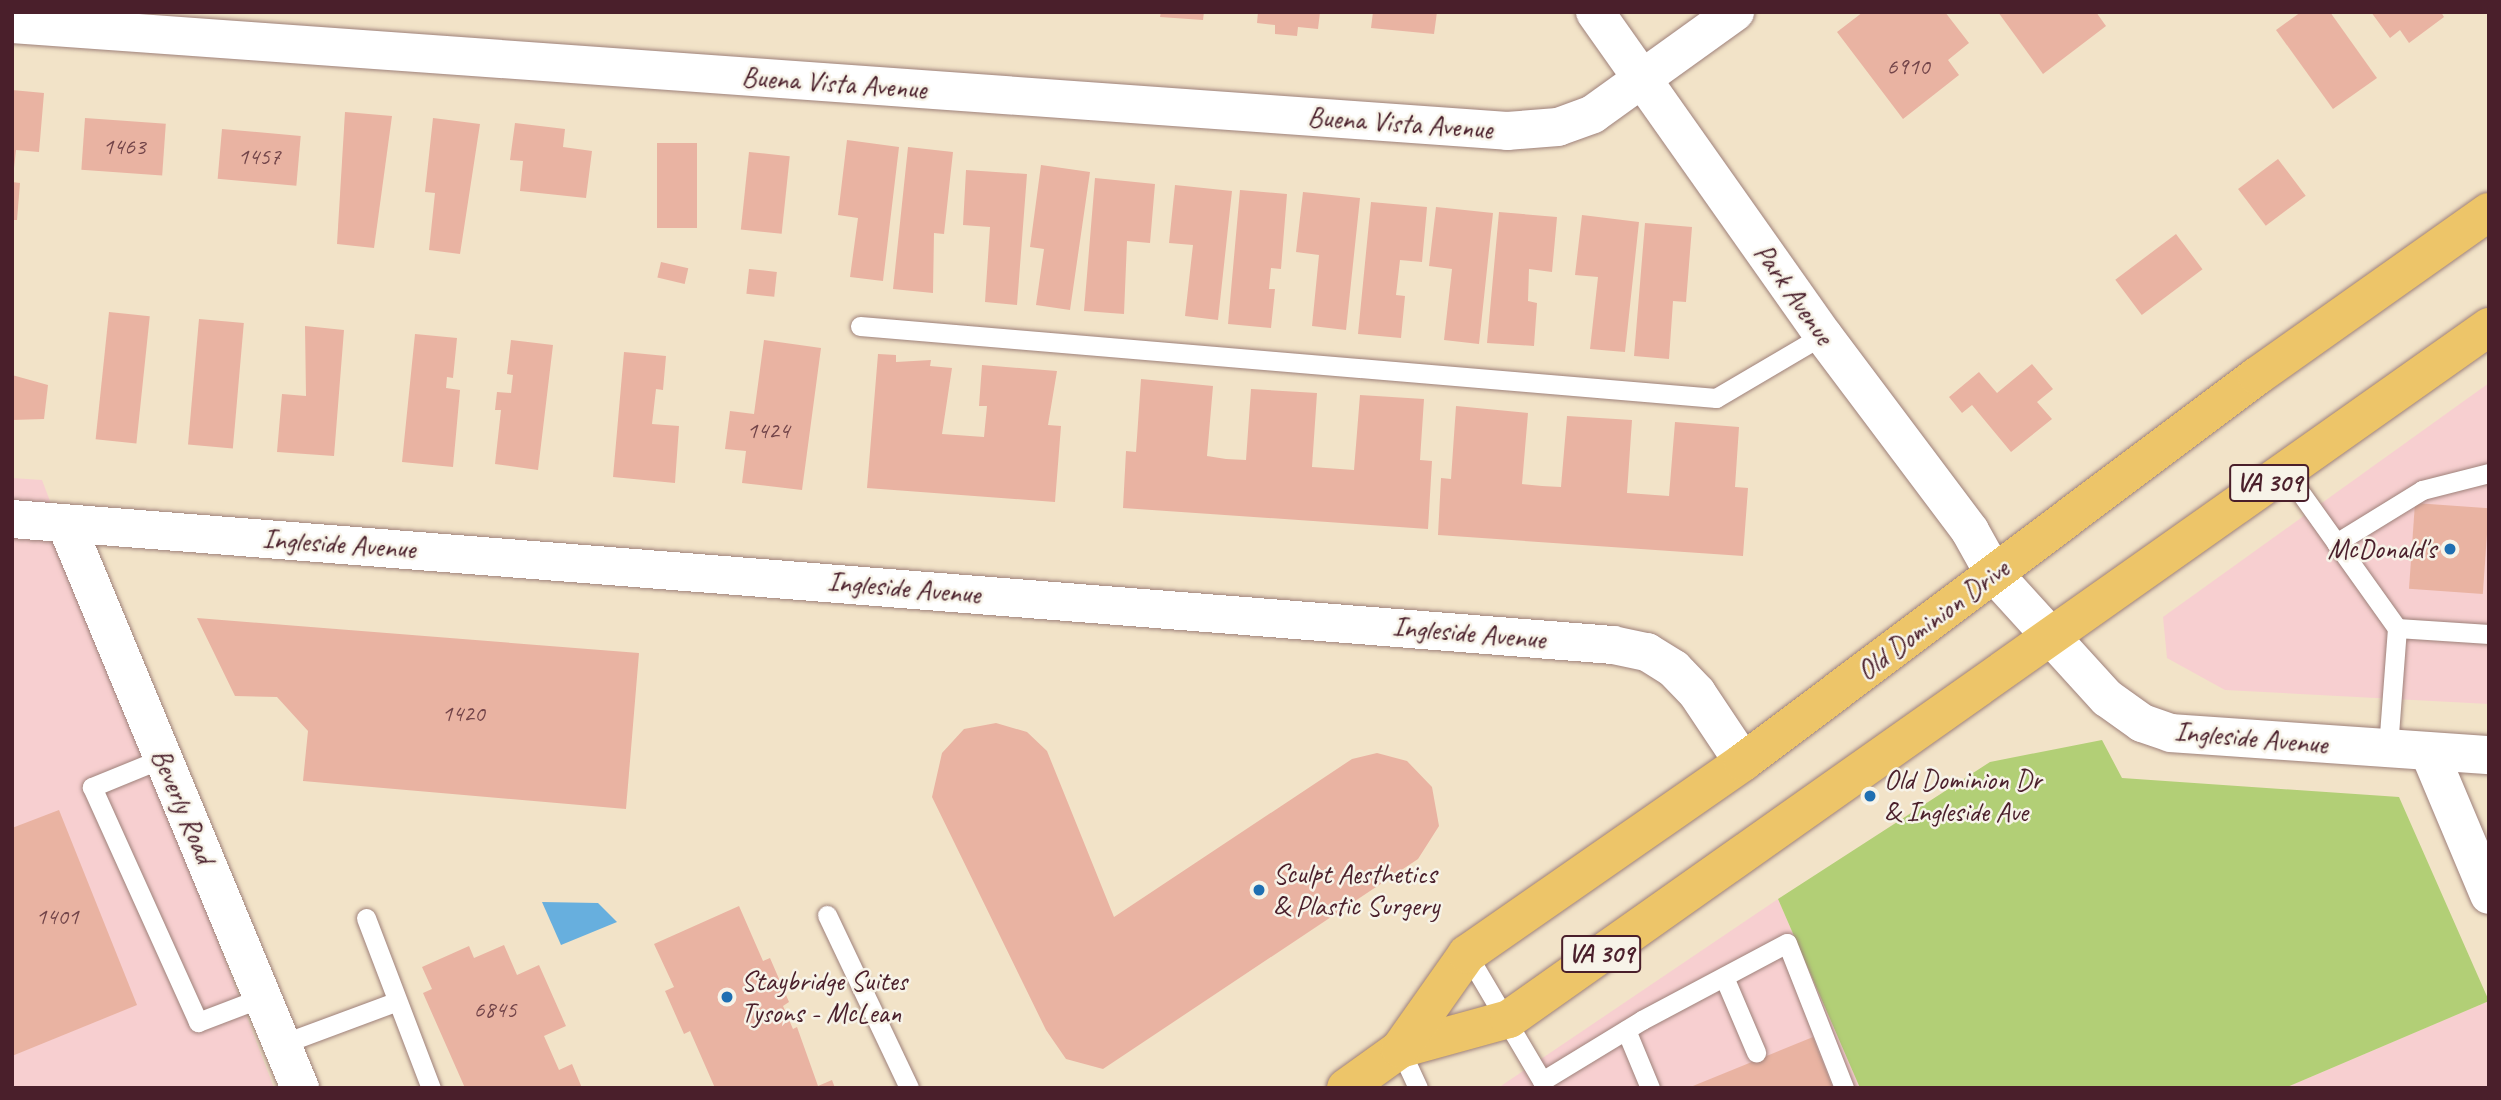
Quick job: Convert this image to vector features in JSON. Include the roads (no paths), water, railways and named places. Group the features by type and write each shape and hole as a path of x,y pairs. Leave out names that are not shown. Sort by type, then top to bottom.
{"main road":[{"name":"Old Dominion Drive","path":"1346,1088 1400,1049 1467,954 1743,762 2257,376 2489,212"},
{"name":"Old Dominion Drive","path":"1400,1049 1509,1019 2489,327"}],"street":[{"name":"Park Avenue","path":"1595,12 1823,335 1970,531 1994,574"},
{"name":"Buena Vista Avenue","path":"12,24 1507,131 1575,121 1643,79 1735,12"},
{"name":"Ingleside Avenue","path":"12,519 1613,645 1647,652 1674,669 1696,693 1743,762"},
{"name":"Beverly Road","path":"66,524 300,1088"},
{"name":"Ingleside Avenue","path":"1994,574 2106,698 2155,729 2185,735 2489,755"},
{"path":"2429,752 2489,895"}],"lane":[{"path":"860,326 1716,398 1823,335"},
{"path":"2285,471 2397,628 2388,748"},
{"path":"2336,543 2422,490 2489,473"},
{"path":"2397,628 2489,634"},
{"path":"163,758 92,787 198,1022 262,997"},
{"path":"827,915 909,1088"},
{"path":"366,918 395,1002 431,1088"},
{"path":"1467,954 1509,1019 1544,1084 1626,1030 1787,943 1844,1088"},
{"path":"1724,977 1756,1052"},
{"path":"282,1044 395,1002"},
{"path":"1626,1030 1650,1088"},
{"path":"1400,1049 1418,1088"}],"water":[{"path":"542,902 598,903 617,922 561,945"}],"place":[{"name":"McDonald's","path":"2450,549"},
{"name":"Old Dominion Dr & Ingleside Ave","path":"1870,796"},
{"name":"Sculpt Aesthetics & Plastic Surgery","path":"1259,890"},
{"name":"Staybridge Suites Tysons - McLean","path":"727,997"}]}
